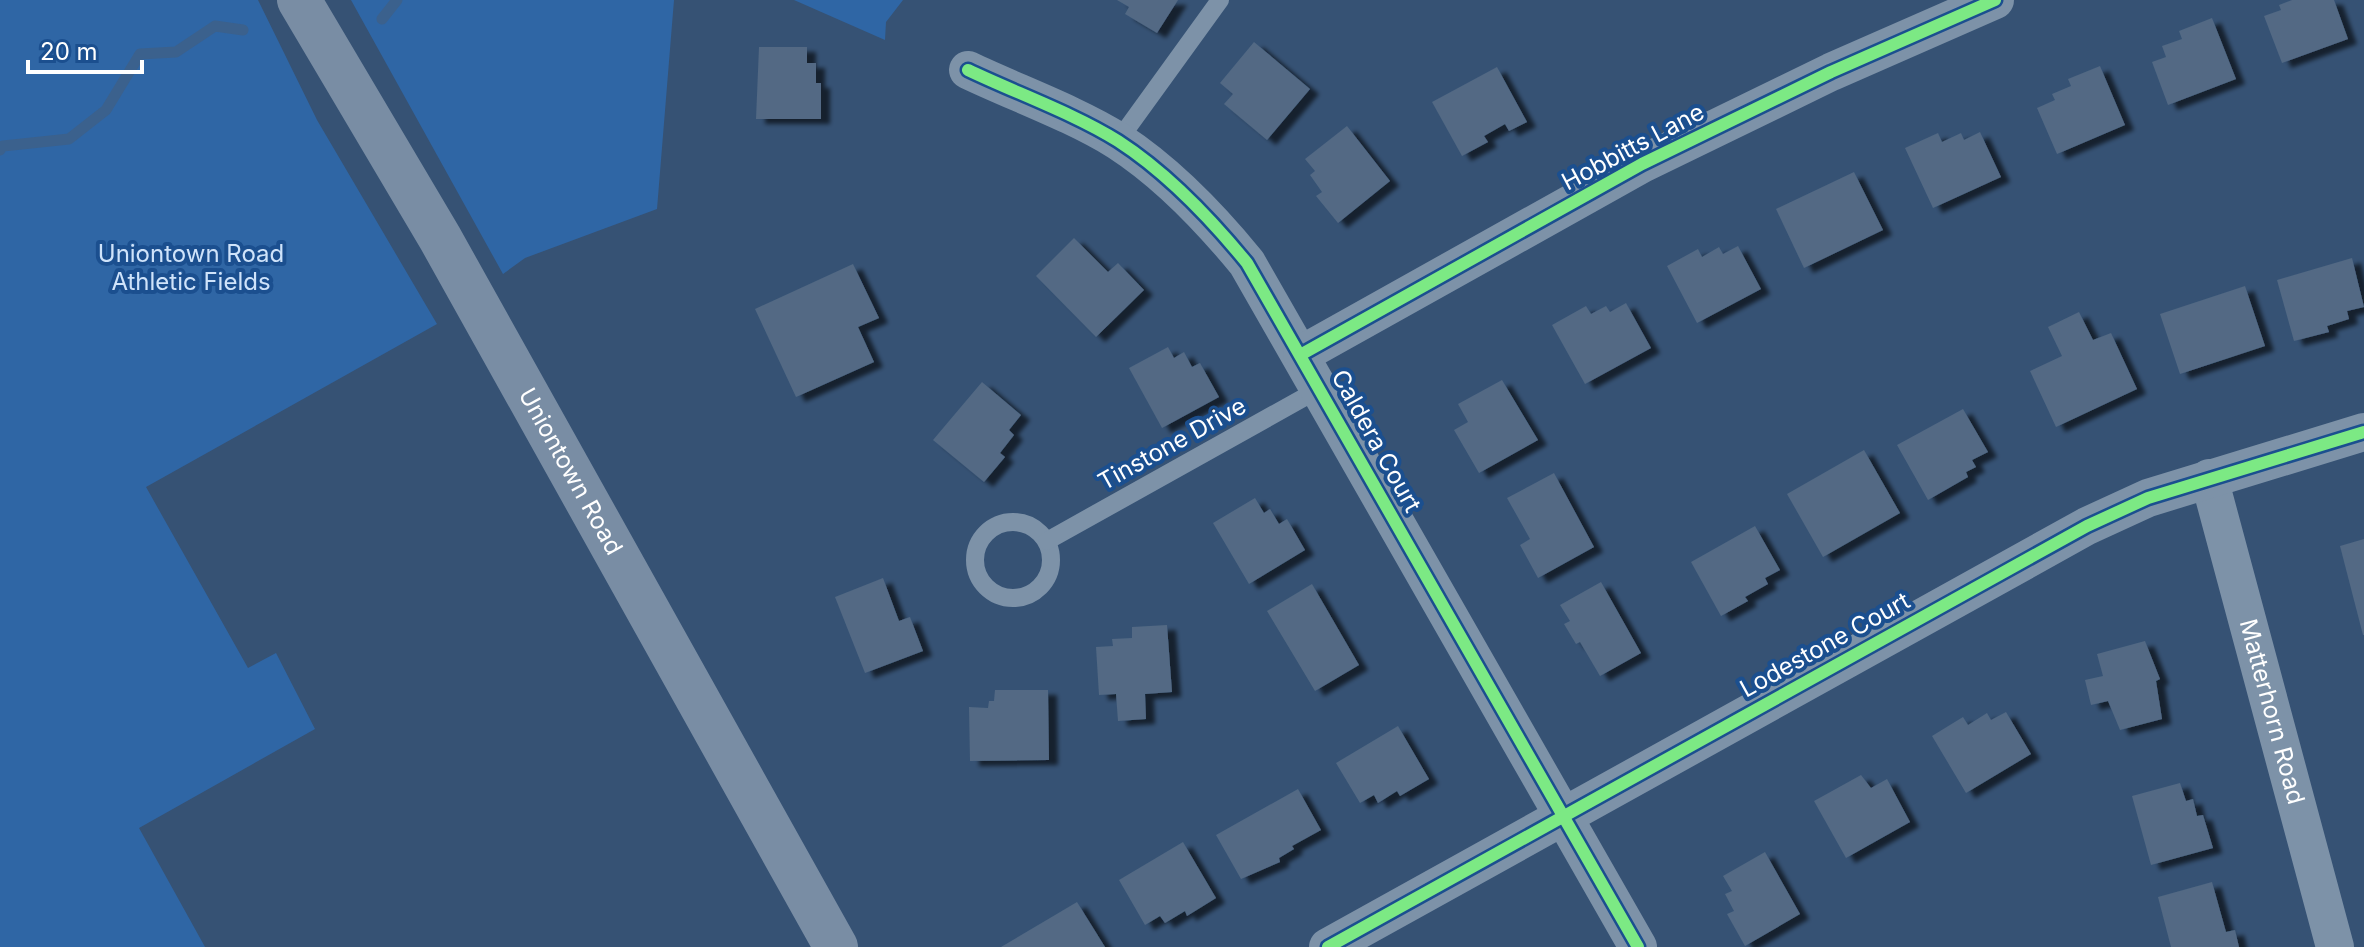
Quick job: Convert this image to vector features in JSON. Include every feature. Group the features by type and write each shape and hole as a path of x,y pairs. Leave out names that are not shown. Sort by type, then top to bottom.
{"main road":[{"name":"Uniontown Road","path":"299,0 440,238 836,947"}],"street":[{"name":"Hobbitts Lane","path":"1302,354 1642,164 1831,72 1995,0"},
{"name":"Caldera Court","path":"968,70 1118,141 1223,234 1261,284 1302,354 1561,816 1638,947"},
{"name":"Lodestone Court","path":"1328,947 2087,526 2148,498 2364,432"},
{"name":"Matterhorn Road","path":"2209,478 2335,947"}],"lane":[{"path":"1118,141 1220,0"},
{"name":"Tinstone Drive","path":"1047,541 1321,388"},
{"path":"1005,522 1029,524 1047,541 1051,566 1038,589 1027,595 1001,597 981,581 976,569 978,545 993,526 1005,522"}],"green space":[{"name":"Uniontown Road Athletic Fields","path":"0,0 258,0 317,120 437,324 146,487 248,668 276,653 315,729 139,828 205,947 0,947"},
{"path":"351,0 674,0 657,209 525,258 503,274"},
{"path":"794,0 903,0 886,22 885,40"}],"building":[{"path":"1117,0 1178,0 1157,33 1125,14 1129,7"},
{"path":"2292,0 2334,0 2348,39 2282,63 2264,16 2281,10 2279,5"},
{"path":"2212,18 2236,79 2168,105 2152,62 2166,57 2162,46 2182,39 2179,31"},
{"path":"1254,42 1310,89 1267,140 1224,104 1233,94 1220,83"},
{"path":"759,47 807,47 807,63 816,63 816,83 821,83 821,119 756,119"},
{"path":"2100,66 2125,125 2057,154 2037,108 2055,100 2052,94 2071,86 2068,79"},
{"path":"1497,67 1527,122 1509,131 1505,124 1484,136 1488,142 1462,156 1432,102"},
{"path":"1347,126 1390,181 1338,223 1316,196 1322,192 1310,175 1315,171 1305,159"},
{"path":"1980,132 2001,177 1933,208 1905,148 1938,133 1942,142 1961,133 1964,140"},
{"path":"1854,172 1883,230 1804,268 1776,209"},
{"path":"1074,238 1108,272 1118,263 1144,290 1096,337 1036,276"},
{"path":"1738,246 1761,289 1697,323 1667,266 1698,249 1702,257 1719,247 1723,254"},
{"path":"2352,258 2364,307 2347,311 2349,319 2327,326 2329,332 2294,341 2277,280"},
{"path":"853,264 879,318 858,327 874,362 796,397 755,309"},
{"path":"2245,286 2265,346 2180,374 2160,314"},
{"path":"1626,303 1651,348 1585,384 1552,325 1586,306 1591,314 1606,306 1610,312"},
{"path":"2079,312 2093,340 2111,333 2137,389 2056,427 2030,371 2062,356 2048,327"},
{"path":"1168,347 1174,358 1184,352 1192,367 1200,363 1219,397 1162,428 1129,368"},
{"path":"1502,380 1538,440 1479,473 1454,430 1468,422 1458,404"},
{"path":"982,382 1021,415 1009,430 1014,435 1000,453 1005,457 984,482 933,440"},
{"path":"1963,409 1988,452 1972,460 1976,467 1966,472 1968,477 1928,500 1897,445"},
{"path":"1864,450 1900,513 1823,557 1787,494"},
{"path":"1554,473 1594,547 1538,578 1520,545 1530,539 1507,498"},
{"path":"1255,498 1264,513 1270,509 1279,524 1287,519 1305,550 1249,584 1213,523"},
{"path":"1755,526 1780,570 1765,578 1768,584 1745,597 1748,601 1721,616 1691,562"},
{"path":"2364,539 2364,635 2363,635 2340,546"},
{"path":"883,578 899,621 910,617 923,651 865,673 835,597"},
{"path":"1601,582 1641,653 1600,676 1580,642 1576,644 1564,624 1570,621 1560,605"},
{"path":"1312,584 1359,665 1315,691 1267,611"},
{"path":"1167,625 1172,692 1145,694 1146,719 1118,721 1116,694 1099,695 1096,647 1113,646 1112,639 1132,638 1132,627"},
{"path":"2145,641 2160,679 2156,681 2162,719 2120,730 2108,701 2091,705 2085,680 2103,676 2097,654"},
{"path":"995,690 1048,690 1049,760 970,761 969,707 988,708 989,701 994,701"},
{"path":"2006,712 2031,754 1966,793 1932,736 1963,717 1968,725 1987,713 1991,720"},
{"path":"1398,726 1429,779 1400,796 1397,791 1378,803 1374,795 1360,803 1336,763"},
{"path":"1861,775 1871,788 1887,779 1910,822 1846,858 1814,801"},
{"path":"2180,783 2186,801 2193,799 2197,816 2203,815 2213,848 2151,865 2132,796"},
{"path":"1298,789 1321,830 1292,846 1294,849 1279,858 1280,862 1241,879 1216,835"},
{"path":"1183,842 1216,898 1187,916 1185,911 1165,923 1160,916 1145,925 1119,880"},
{"path":"1765,852 1800,914 1745,946 1727,914 1734,911 1725,894 1732,891 1723,876"},
{"path":"2212,882 2226,932 2235,930 2239,947 2171,947 2158,897"},
{"path":"1077,902 1105,947 1001,947"}],"waterway":[{"path":"382,19 397,0"},
{"path":"0,150 3,146 69,139 106,110 140,54 176,52 215,26 243,30"}],"cycle path":[{"path":"1302,354 1642,164 1831,72 1995,0"},
{"path":"968,70 1082,121 1136,153 1187,197 1247,263 1638,947"},
{"path":"1328,947 2087,526 2148,498 2364,432"}]}
